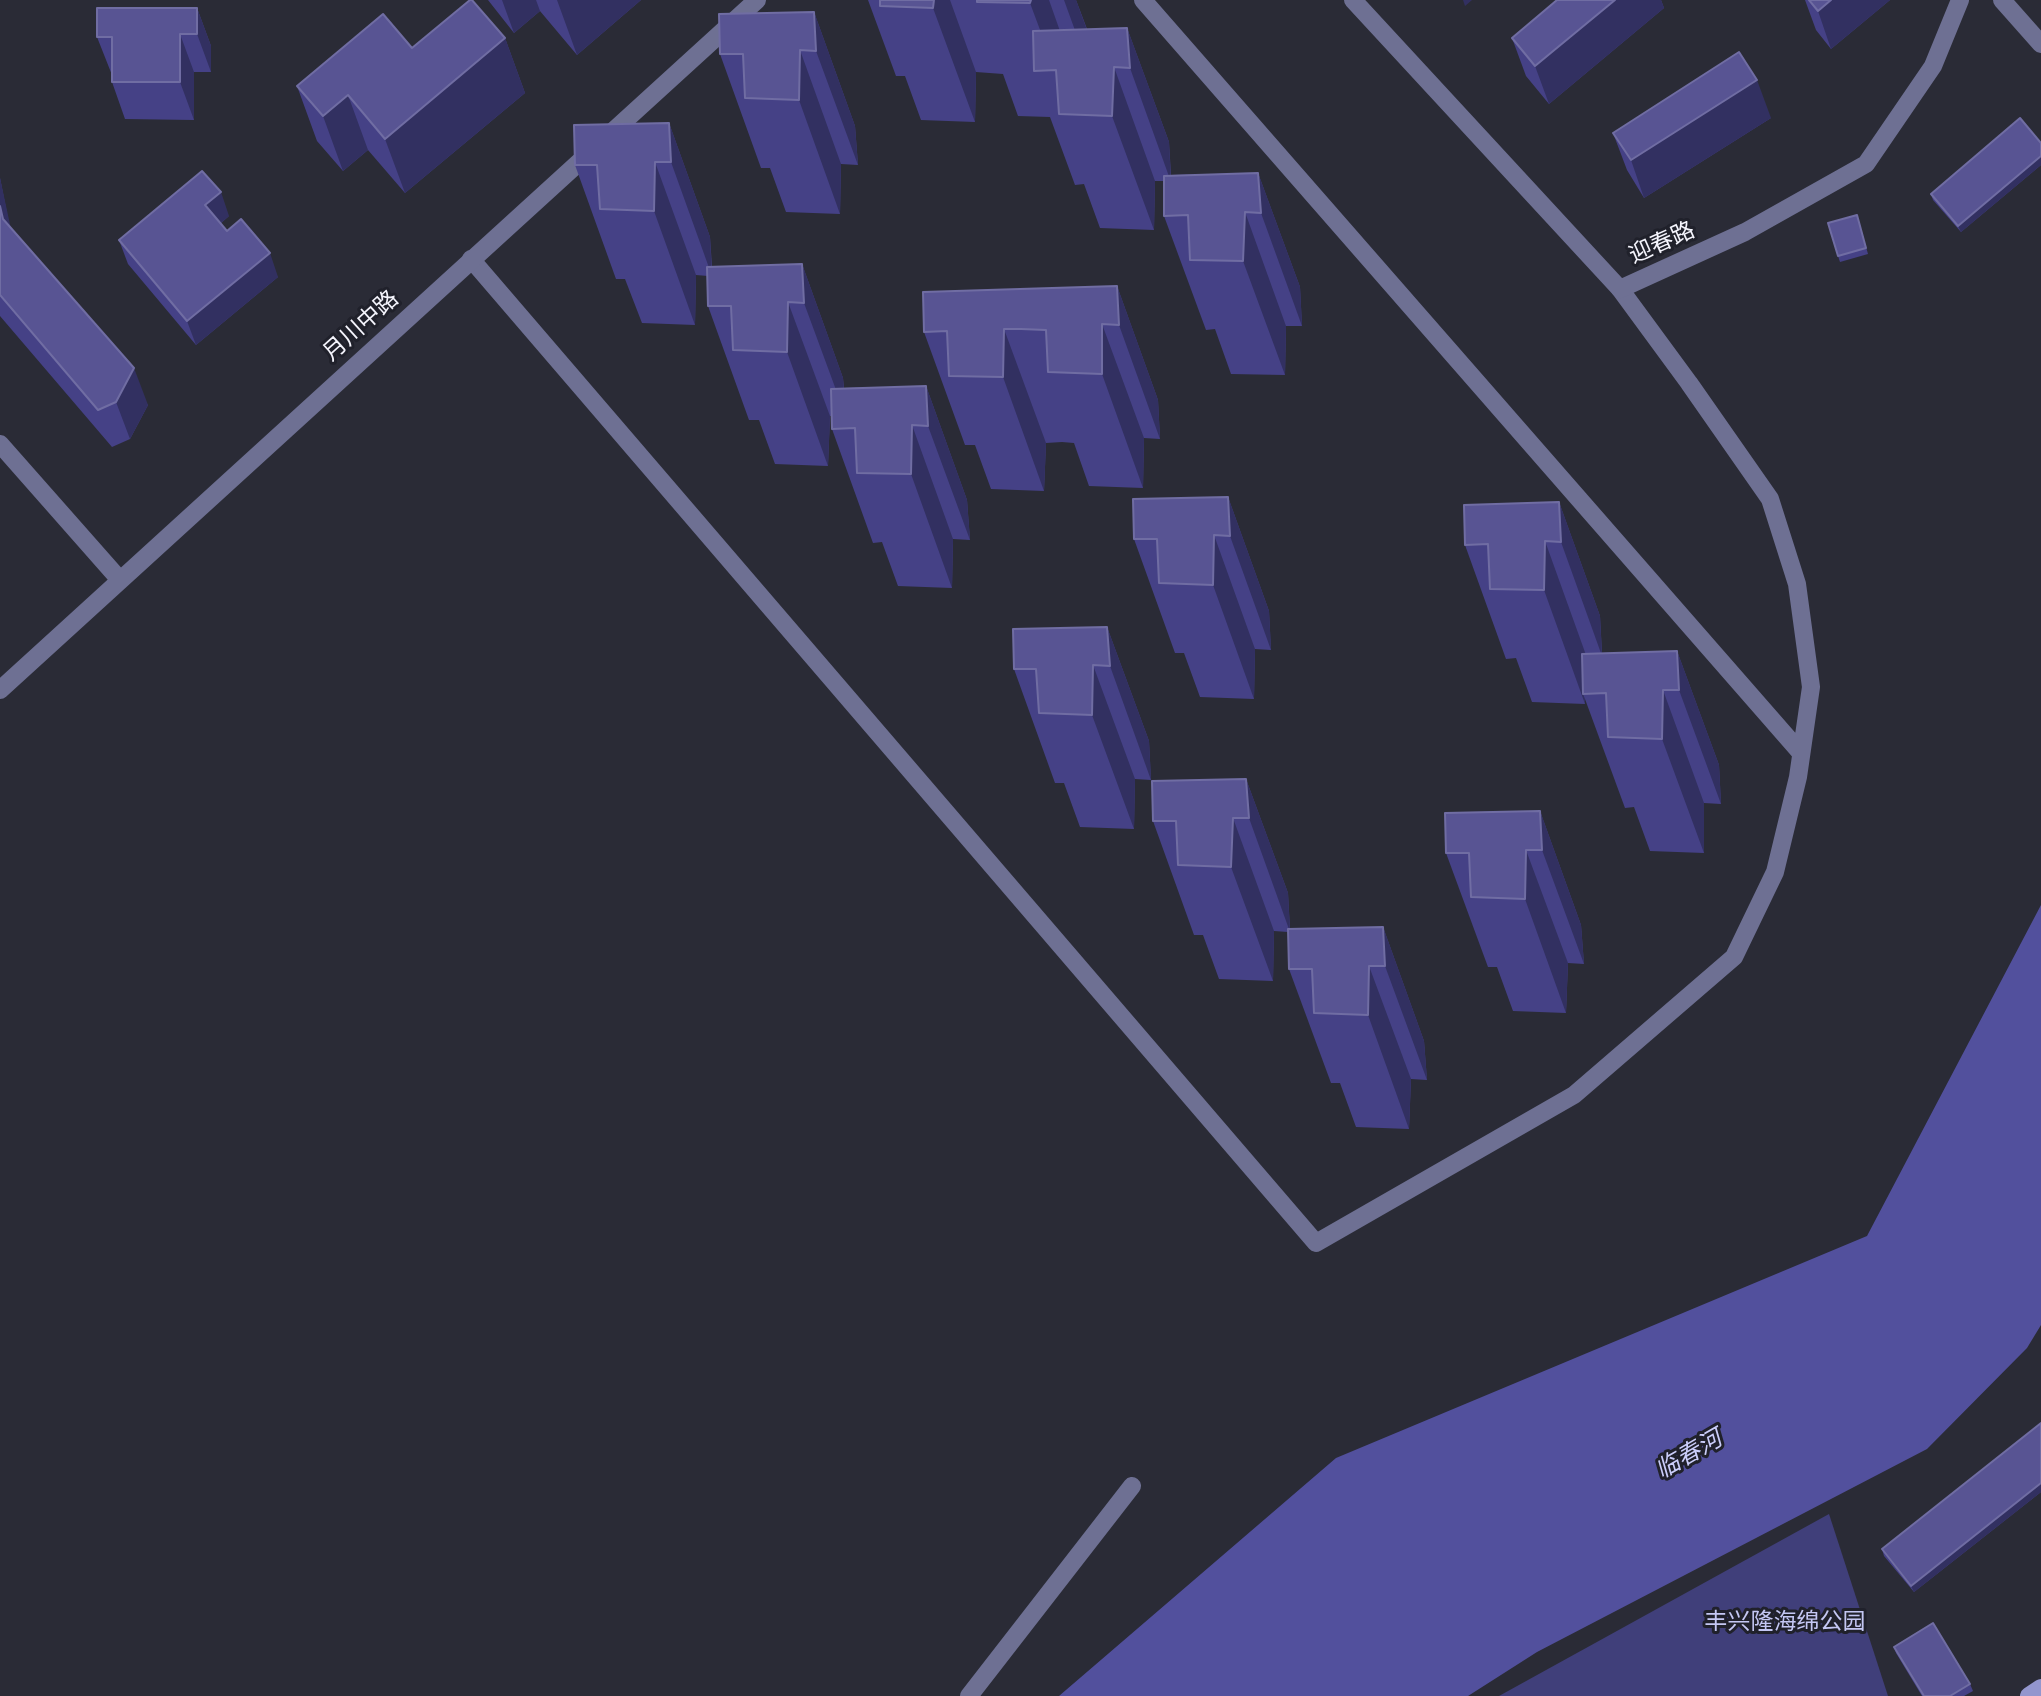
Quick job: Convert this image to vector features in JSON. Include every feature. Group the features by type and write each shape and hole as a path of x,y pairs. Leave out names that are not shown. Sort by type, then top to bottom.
{"main road":[{"path":"2029,1696 2041,1688"}],"street":[{"name":"月川中路","path":"0,690 757,0"},
{"path":"1143,0 1801,753"},
{"name":"迎春路","path":"1353,0 1620,289 1745,232 1866,164 1933,66 1960,0"},
{"path":"2002,0 2041,44"},
{"path":"471,259 1316,1243 1574,1095 1734,957 1775,872 1798,776 1811,687 1797,584 1770,499 1620,289"},
{"path":"0,444 120,580"},
{"path":"968,1696 1132,1486"}],"green space":[{"name":"丰兴隆海绵公园","path":"1829,1514 1888,1696 1499,1696"}],"water":[{"name":"临春河","path":"2041,905 2041,1325 2027,1348 1927,1449 1537,1652 1468,1696 1059,1696 1336,1458 1867,1236"}],"building":[{"path":"470,0 505,38 385,139 348,95 323,116 297,86 383,14 412,48"},
{"path":"880,0 934,0 933,8 880,6"},
{"path":"977,0 1031,0 1030,3"},
{"path":"1557,0 1615,0 1535,66 1512,38"},
{"path":"1809,0 1831,0 1818,11"},
{"path":"97,8 197,8 197,34 180,34 180,82 112,82 112,37 97,37"},
{"path":"814,12 816,51 800,50 799,100 745,98 743,54 720,54 719,14"},
{"path":"1127,28 1130,68 1114,67 1112,116 1059,114 1056,70 1034,71 1033,31"},
{"path":"1739,52 1757,80 1631,160 1613,133"},
{"path":"2020,118 2041,143 2041,156 1958,226 1931,194"},
{"path":"669,123 671,162 655,162 654,211 600,209 597,165 575,165 574,125"},
{"path":"202,171 221,192 205,205 227,231 241,219 270,253 187,321 119,240"},
{"path":"1258,173 1261,213 1245,212 1243,261 1190,260 1188,215 1164,216 1164,176"},
{"path":"0,206 3,219 134,368 116,402 98,410 0,295"},
{"path":"1857,215 1866,248 1838,256 1828,223"},
{"path":"802,264 804,303 788,302 787,352 733,350 731,306 708,306 707,267"},
{"path":"1117,286 1119,325 1102,324 1102,374 1048,372 1046,330 1004,329 1003,377 949,376 947,331 924,332 923,292"},
{"path":"926,386 928,426 912,425 911,474 857,473 855,428 832,429 831,389"},
{"path":"1228,497 1230,536 1214,535 1213,585 1159,583 1157,539 1134,539 1133,499"},
{"path":"1559,502 1561,542 1545,541 1544,590 1490,589 1488,544 1465,545 1464,505"},
{"path":"1107,627 1110,666 1093,665 1092,715 1039,713 1036,669 1014,669 1013,629"},
{"path":"1677,651 1679,690 1663,690 1662,739 1608,737 1606,693 1583,694 1582,654"},
{"path":"1246,779 1249,818 1233,818 1231,867 1178,865 1176,821 1153,821 1152,781"},
{"path":"1540,811 1542,850 1526,850 1525,899 1471,897 1469,853 1446,853 1445,813"},
{"path":"1383,927 1385,966 1369,966 1368,1015 1314,1013 1312,969 1289,969 1288,929"},
{"path":"2041,1423 2041,1483 1911,1586 1882,1549"},
{"path":"1933,1623 1970,1684 1950,1696 1924,1696 1894,1647"}]}
